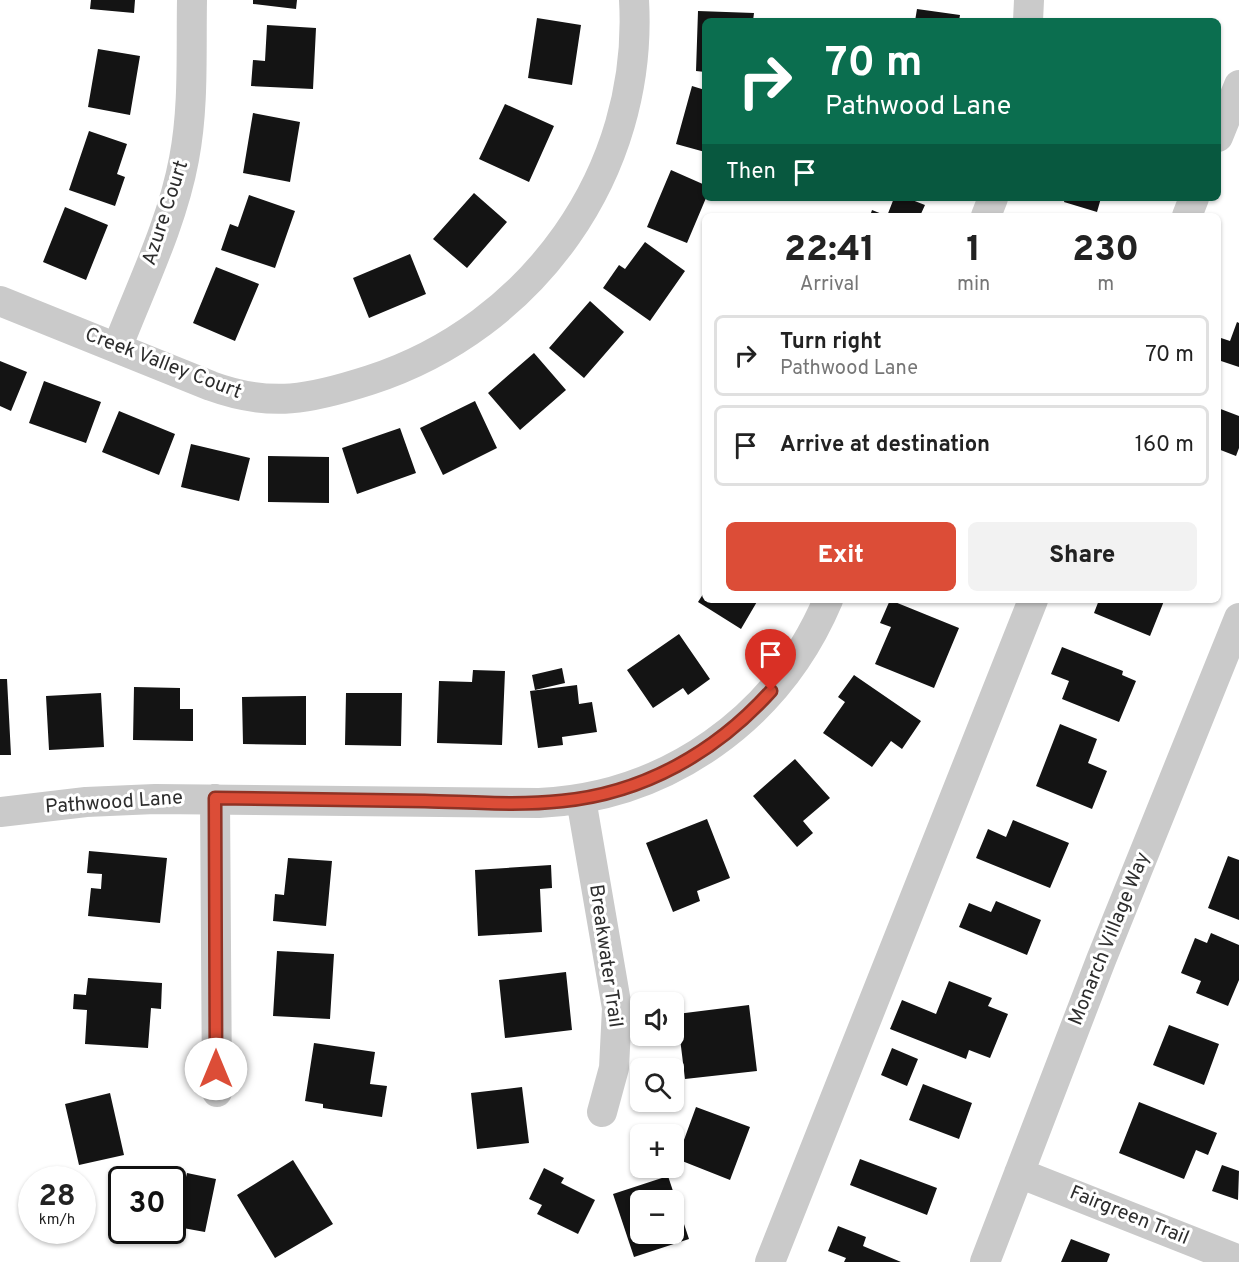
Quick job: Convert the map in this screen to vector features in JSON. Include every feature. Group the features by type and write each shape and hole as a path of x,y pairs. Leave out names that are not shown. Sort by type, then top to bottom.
{"street":[{"name":"Azure Court","path":"117,348 161,237 180,180 188,130 192,0"},
{"name":"Creek Valley Court","path":"0,301 226,392 262,399 294,399 349,387 382,376 425,357 461,337 498,310 549,259 597,187 619,128 628,91 634,45 634,0"},
{"path":"1028,18 1029,0"},
{"path":"1221,130 1239,85"},
{"name":"Pathwood Lane","path":"0,812 120,800 215,798 517,803 581,799 602,795 652,779 694,756 735,727 754,710 790,668 818,625 827,603"},
{"path":"770,1262 1033,603"},
{"name":"Monarch Village Way","path":"985,1262 1101,960 1239,618"},
{"path":"215,798 217,1092"},
{"name":"Breakwater Trail","path":"581,799 616,1008 614,1068 602,1112"},
{"name":"Fairgreen Trail","path":"1019,1173 1239,1260"}],"building":[{"path":"91,0 135,0 134,13 90,9"},
{"path":"253,0 297,0 296,9 253,4"},
{"path":"917,9 960,15 960,18 916,18"},
{"path":"698,11 754,13 753,18 702,18 702,72 696,71"},
{"path":"537,18 581,25 572,85 528,78"},
{"path":"267,25 316,28 313,89 251,86 253,60 265,61"},
{"path":"98,49 140,56 130,115 88,107"},
{"path":"692,86 702,89 702,151 676,144"},
{"path":"505,104 554,126 529,182 479,159"},
{"path":"253,113 300,122 290,182 243,173"},
{"path":"89,131 127,144 117,174 125,177 115,206 69,190"},
{"path":"671,170 702,184 702,201 705,201 687,243 647,227"},
{"path":"474,193 507,222 467,268 433,239"},
{"path":"249,195 295,211 275,268 221,250 230,224 238,227"},
{"path":"893,201 915,201 925,205 921,213 888,213"},
{"path":"1064,201 1100,201 1097,212"},
{"path":"65,207 108,225 86,280 43,262"},
{"path":"645,242 685,271 650,321 603,288 619,265 625,269"},
{"path":"410,254 426,294 369,318 353,278"},
{"path":"216,267 259,284 235,341 193,323"},
{"path":"590,301 624,332 584,378 549,348"},
{"path":"1237,322 1239,323 1239,367 1221,361 1221,338 1230,341"},
{"path":"534,353 566,390 520,430 488,393"},
{"path":"0,361 27,372 11,411 0,406"},
{"path":"44,381 101,402 86,443 29,423"},
{"path":"475,401 497,448 443,475 420,428"},
{"path":"1221,409 1239,416 1239,448 1236,456 1221,450"},
{"path":"119,411 175,434 159,475 102,452"},
{"path":"400,428 416,473 357,494 342,448"},
{"path":"191,444 250,458 239,501 181,487"},
{"path":"268,456 329,457 329,503 268,502"},
{"path":"702,596 702,603 756,603 741,629 698,602"},
{"path":"889,603 897,603 959,628 934,688 875,664 891,627 880,623"},
{"path":"1098,603 1163,603 1150,636 1094,613"},
{"path":"679,634 710,679 688,695 683,688 653,708 627,670"},
{"path":"1062,647 1123,671 1122,675 1136,681 1119,722 1062,699 1069,681 1051,674"},
{"path":"562,668 565,683 535,690 532,675"},
{"path":"473,670 505,671 502,745 437,743 439,681 472,682"},
{"path":"854,675 921,721 902,749 891,741 872,767 823,733 845,702 838,697"},
{"path":"0,679 7,679 11,755 0,755"},
{"path":"577,685 579,704 592,702 597,732 562,737 563,745 538,748 530,691"},
{"path":"134,687 180,688 180,709 193,709 193,741 133,740"},
{"path":"101,693 104,747 49,750 46,696"},
{"path":"346,693 402,693 401,746 345,745"},
{"path":"306,696 306,745 243,744 242,697"},
{"path":"1060,724 1097,739 1088,763 1107,771 1092,809 1036,786"},
{"path":"795,759 830,798 803,821 813,833 797,847 753,796"},
{"path":"707,819 730,878 697,891 700,901 673,912 646,843"},
{"path":"1013,820 1069,843 1050,888 976,858 988,829 1006,837"},
{"path":"89,851 167,858 160,923 88,916 91,888 101,889 102,874 87,873"},
{"path":"1228,856 1239,860 1239,920 1208,908"},
{"path":"288,858 332,861 326,926 273,921 275,894 284,895"},
{"path":"551,865 552,888 540,889 542,932 478,936 475,870"},
{"path":"996,901 1041,920 1027,955 959,927 969,903 991,912"},
{"path":"1211,933 1239,945 1239,980 1228,1006 1196,993 1201,981 1181,973 1195,938 1207,943"},
{"path":"277,951 334,954 330,1019 273,1016"},
{"path":"566,972 572,1030 505,1038 499,980"},
{"path":"88,978 162,983 161,1009 151,1008 148,1048 85,1044 87,1010 73,1009 74,994 86,995"},
{"path":"949,981 992,998 988,1006 1008,1014 990,1058 969,1050 966,1059 890,1029 902,1000 936,1014"},
{"path":"749,1005 757,1071 685,1079 681,1046 684,1046 684,1013"},
{"path":"1169,1025 1219,1044 1204,1085 1153,1065"},
{"path":"314,1043 375,1052 370,1084 387,1086 382,1117 323,1108 323,1104 305,1101"},
{"path":"892,1048 918,1059 907,1086 881,1075"},
{"path":"923,1084 972,1103 959,1139 909,1120"},
{"path":"522,1087 529,1143 477,1149 471,1093"},
{"path":"110,1093 124,1155 79,1165 65,1104"},
{"path":"1139,1102 1217,1133 1208,1155 1196,1150 1184,1179 1119,1153"},
{"path":"696,1107 750,1127 730,1180 684,1162 684,1140"},
{"path":"860,1159 937,1188 927,1215 850,1185"},
{"path":"293,1160 333,1224 275,1258 237,1195"},
{"path":"1222,1165 1239,1171 1238,1200 1212,1191"},
{"path":"544,1168 564,1178 561,1183 595,1200 578,1234 537,1214 542,1205 529,1199"},
{"path":"187,1173 216,1179 205,1232 186,1229"},
{"path":"662,1178 669,1178 673,1190 630,1190 630,1244 674,1244 634,1257 613,1194"},
{"path":"684,1224 689,1239 684,1241"},
{"path":"838,1226 866,1237 863,1246 901,1262 844,1262 846,1258 828,1251"},
{"path":"1071,1239 1110,1254 1107,1262 1061,1262"}],"route":[{"path":"216,1069 215,798 539,803 602,795 652,779 694,756 735,727 771,691"}]}
